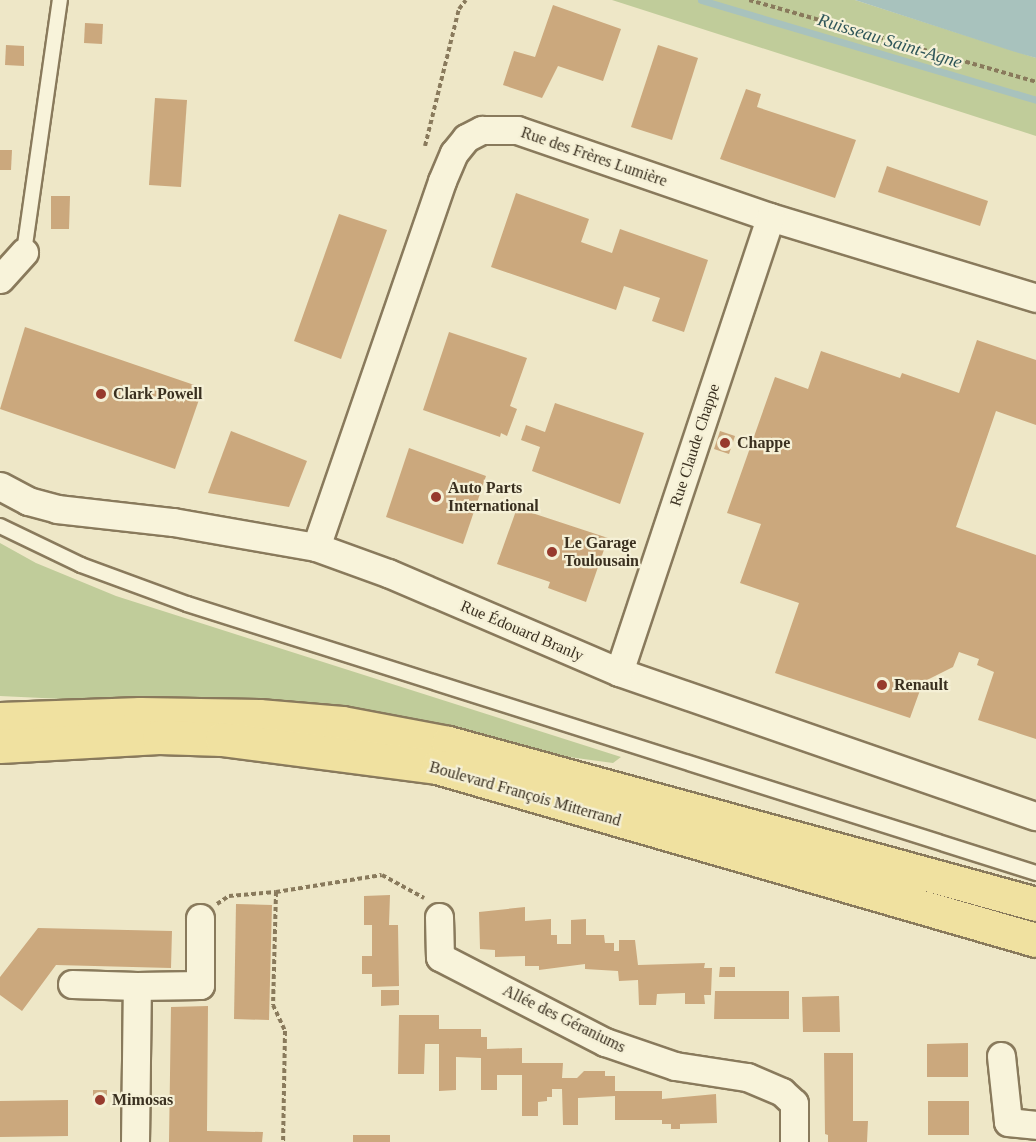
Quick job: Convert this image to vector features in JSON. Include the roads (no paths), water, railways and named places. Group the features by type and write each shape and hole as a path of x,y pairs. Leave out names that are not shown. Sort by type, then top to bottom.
{"main road":[{"name":"Boulevard François Mitterrand","path":"0,719 140,714 260,716 342,723 448,743 1036,904"},
{"name":"Boulevard François Mitterrand","path":"0,746 159,737 222,739 437,767 1036,940"}],"street":[{"name":"Rue des Frères Lumière","path":"316,547 442,181 454,153 466,138 496,127 517,129 770,217 1036,298"},
{"name":"Rue Claude Chappe","path":"619,672 770,217"},
{"path":"0,279 24,252"},
{"name":"Rue Édouard Branly","path":"0,486 28,501 57,509 173,522 316,547 388,573 619,672 1036,816"},
{"name":"Allée des Géraniums","path":"439,917 440,957 604,1042 675,1066 747,1077 782,1092 794,1103 794,1142"},
{"path":"72,984 200,986 200,918"},
{"path":"135,1142 137,986"},
{"path":"1001,1056 1008,1132 1036,1125"}],"lane":[{"path":"24,252 60,0"},
{"path":"0,526 81,565 187,604 1036,873"}],"water":[{"path":"855,0 1036,0 1036,58 1012,51"}],"waterway":[{"name":"Ruisseau Saint-Agne","path":"701,0 1036,100"}],"place":[{"name":"Clark Powell","path":"101,394"},
{"name":"Chappe","path":"725,443"},
{"name":"Auto Parts International","path":"436,497"},
{"name":"Le Garage Toulousain","path":"552,552"},
{"name":"Renault","path":"882,685"},
{"name":"Mimosas","path":"100,1100"}]}
